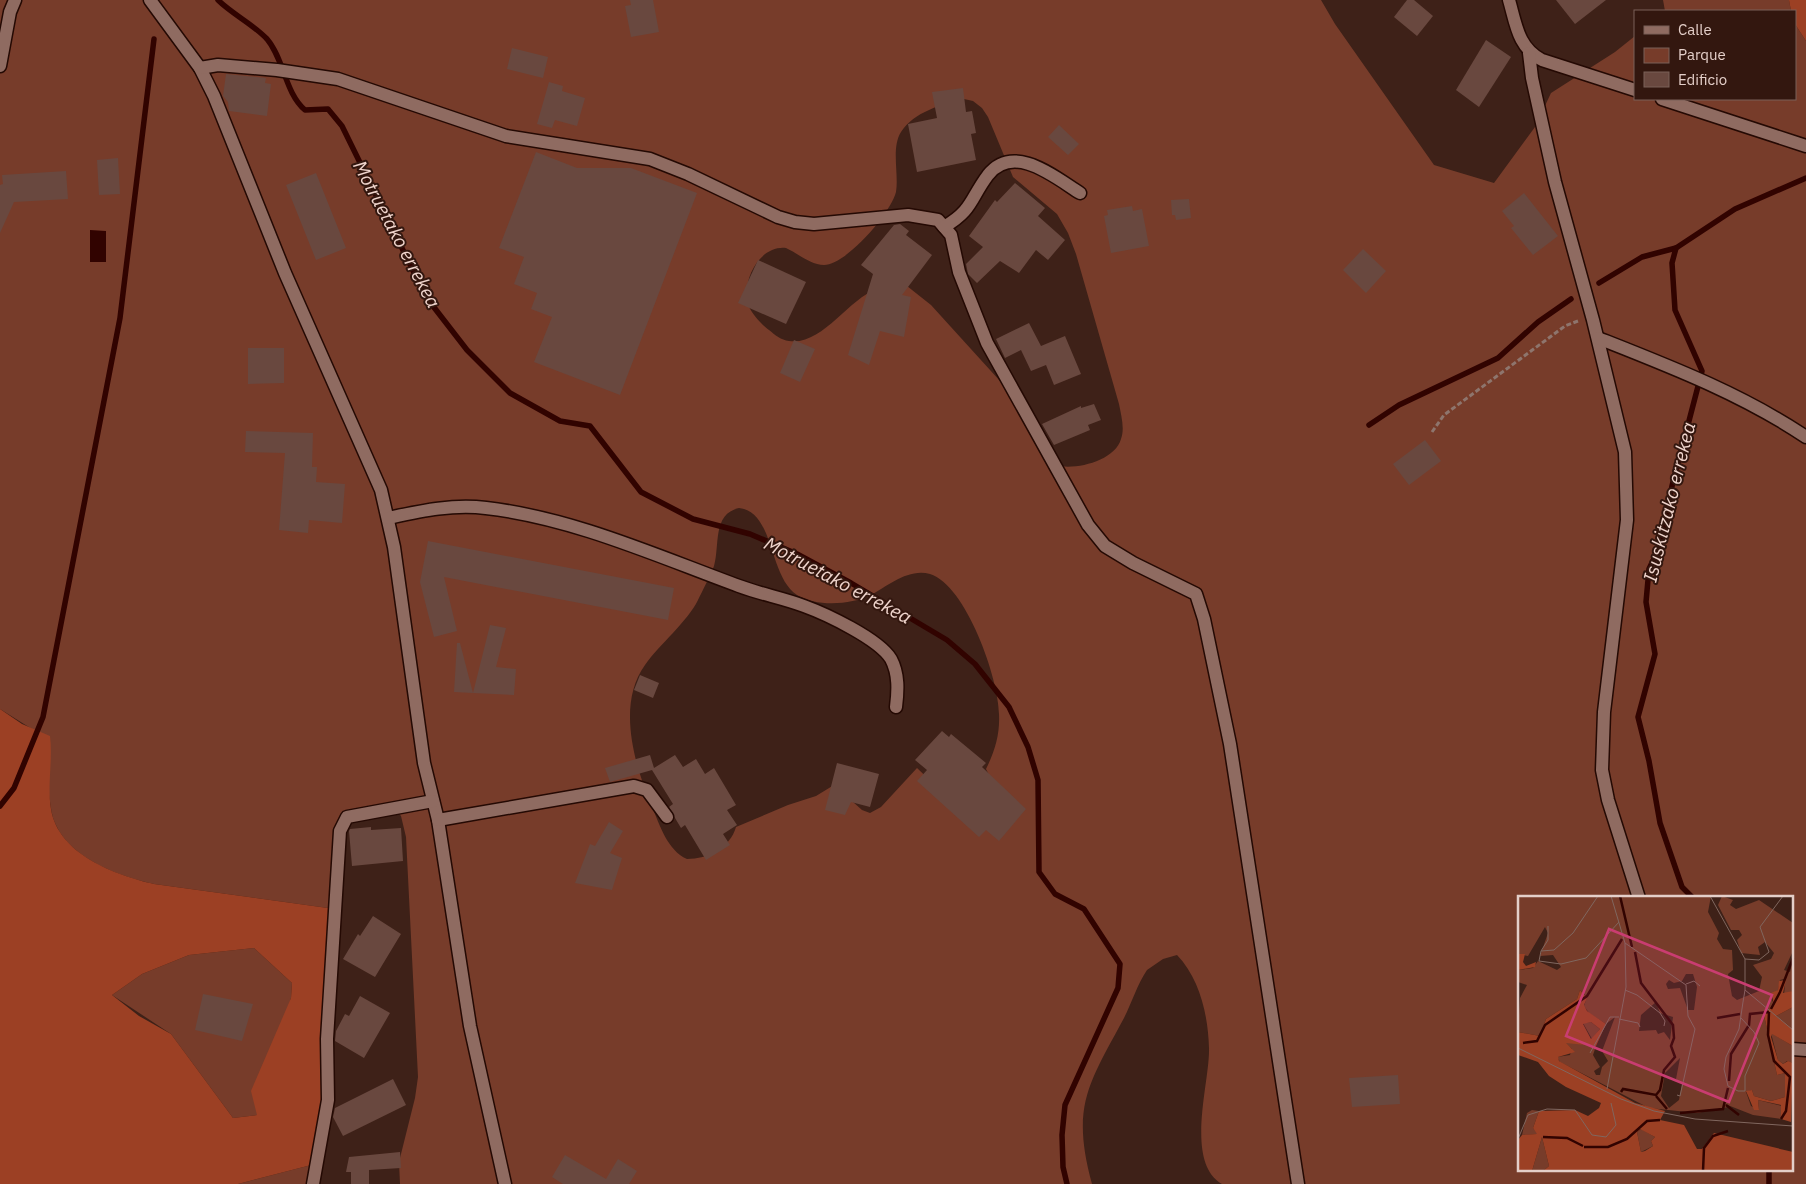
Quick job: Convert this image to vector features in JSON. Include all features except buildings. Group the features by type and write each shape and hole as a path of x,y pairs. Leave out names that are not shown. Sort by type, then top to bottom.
{"street":[{"path":"0,66 10,12 15,0"},
{"path":"150,0 200,68 214,96 285,273 381,490 394,547 424,763 438,820 470,1026 505,1184"},
{"path":"1509,0 1520,37 1529,53 1532,78 1554,182 1598,338 1625,452 1628,520 1604,712 1602,770 1608,800 1638,896"},
{"path":"1529,53 1542,60 1634,90"},
{"path":"200,68 218,65 298,72 338,79 506,136 650,159 688,174 778,217 795,222 814,224 908,214 938,220 951,235 959,272 987,343 1088,525 1104,546 1133,563 1196,594 1204,619 1230,744 1298,1184"},
{"path":"1665,100 1806,146"},
{"path":"944,227 961,217 989,174 1002,164 1022,161 1040,168 1080,194"},
{"path":"1598,338 1704,382 1780,419 1806,437"},
{"path":"388,518 443,507 483,508 521,513 566,524 661,556 742,587 805,606 869,638 890,658 898,684 896,707"},
{"path":"438,820 634,786 647,790 667,817"},
{"path":"314,1184 328,1100 327,1038 340,831 347,817 433,801"}],"path":[{"path":"1432,432 1444,415 1565,326 1592,316"}],"green space":[{"path":"0,0 1321,0 1335,24 1434,165 1494,183 1535,127 1551,93 1615,52 1634,37 1634,100 1796,100 1796,26 1806,41 1806,1184 1222,1184 1211,1173 1204,1158 1201,1141 1209,1048 1207,1023 1197,986 1192,975 1177,955 1163,959 1147,970 1093,1079 1083,1115 1083,1135 1092,1184 400,1184 399,1162 415,1098 418,1077 406,837 401,816 396,810 365,810 346,827 335,909 141,881 98,865 73,848 63,837 53,818 32,729 0,709","holes":["964,99 973,101 982,108 988,117 1013,177 1057,214 1068,233 1076,254 1119,404 1123,426 1121,439 1117,447 1111,453 1093,462 1072,467 1055,465 1000,381 931,305 907,286 881,288 866,294 824,329 801,341 783,340 778,337 761,323 749,307 747,298 749,277 760,259 776,249 786,248 809,261 824,265 844,257 877,224 892,201 897,185 896,146 901,132 913,119 938,106","739,508 751,512 759,521 766,532 781,574 788,586 797,595 805,599 824,603 853,601 871,595 914,573 930,574 943,582 956,596 968,614 978,635 987,657 998,698 998,735 986,769 996,789 943,793 917,768 881,807 870,813 862,810 834,785 816,796 788,805 736,827 729,841 717,851 703,857 687,859 674,850 661,829 640,773 631,736 631,698 636,681 645,665 681,625 698,600 714,566 721,524 730,511"]},
{"path":"1663,0 1789,0 1791,10 1665,10"},
{"path":"254,948 292,983 291,998 257,1115 233,1118 171,1034 112,995 142,974 189,955"},
{"path":"319,1163 320,1184 238,1184"}],"shaded area":[{"path":"1789,0 1806,0 1806,41 1796,26 1796,10 1791,10"},
{"path":"90,230 106,231 106,262 90,262"},
{"path":"0,709 22,724 50,736 50,800 56,825 76,850 90,860 122,875 154,884 335,909 322,1064 319,1163 238,1184 0,1184","holes":["254,948 292,983 291,998 251,1091 257,1115 233,1118 171,1034 139,1016 112,995 142,974 189,955"]}],"waterway":[{"name":"Motruetako errekea","path":"218,0 267,39 273,47 298,103 305,110 328,109 342,126 426,297 467,350 510,393 560,421 590,426 641,492 693,519 750,534 797,554 851,583 947,640 975,664 1009,707 1028,747 1038,780 1039,872 1055,894 1084,909 1120,964 1118,988 1065,1105 1062,1135 1063,1167 1067,1184"},
{"path":"0,806 14,788 43,717 120,318 154,39"},
{"name":"Isuskitzako errekea","path":"1691,896 1682,887 1660,823 1649,761 1638,717 1655,654 1646,602 1649,569 1661,544 1672,486 1702,371 1675,310 1672,263 1676,248 1735,209 1806,178"},
{"path":"1599,283 1642,257 1676,248"},
{"path":"1369,425 1399,405 1498,358 1538,322 1571,299"},
{"name":"Isuskitzako errekea","path":"1769,1172 1769,1184"}]}
